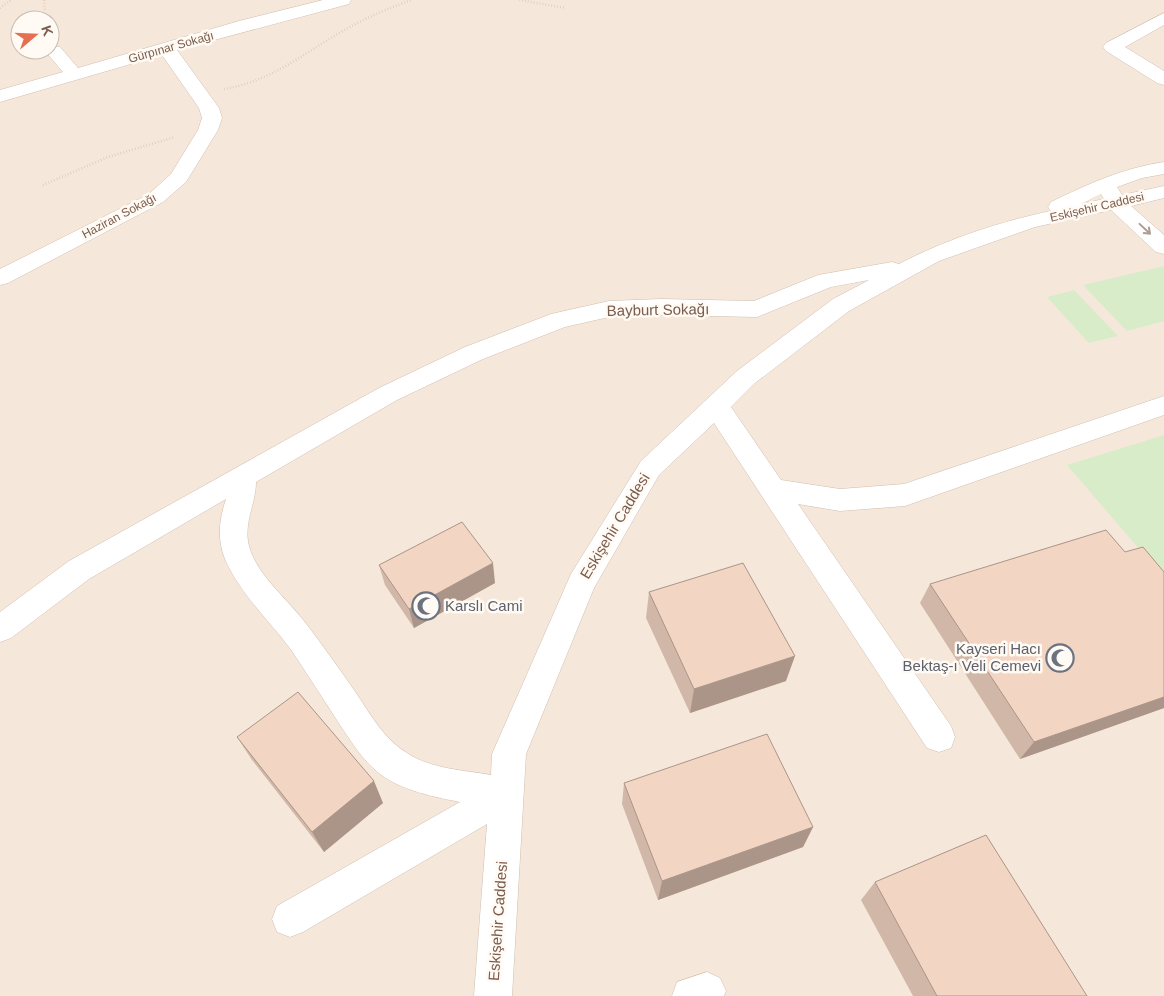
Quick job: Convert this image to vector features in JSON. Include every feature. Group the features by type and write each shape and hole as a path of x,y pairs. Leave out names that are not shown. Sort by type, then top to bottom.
{"street":[{"name":"Gürpınar Sokağı","path":"1,105 36,86 245,25 343,0"},
{"path":"1160,73 1112,47 1164,18"},
{"path":"166,48 209,108 212,118 208,130"},
{"path":"60,58 75,75"},
{"name":"Haziran Sokağı","path":"0,278 156,198 179,178 208,130"},
{"name":"Eskişehir Caddesi","path":"1029,222 1105,183 1145,170 1164,168"},
{"path":"1105,183 1117,204 1164,247"},
{"name":"Eskişehir Caddesi","path":"493,996 509,754 580,583 650,468 746,377 841,305 913,265 930,256 1029,222 1117,204 1164,192"},
{"name":"Bayburt Sokağı","path":"0,629 79,570 388,394 456,361 559,320 609,309 661,307 757,309 826,280 913,265"},
{"path":"716,405 938,737"},
{"path":"773,490 840,500 905,495 1164,405"},
{"path":"242,478 242,492 235,512 233,530 235,548 242,564 284,618 369,740 384,757 403,769 420,776 506,794"},
{"path":"290,919 506,794"}],"path":[{"path":"0,8 11,0"},
{"path":"44,0 46,10"},
{"path":"194,87 229,88 258,82 300,60 334,36 369,16 411,0"},
{"path":"519,0 566,8"},
{"path":"43,186 98,160 156,141 208,130"}],"shaded area":[{"path":"0,0 1164,0 1164,996 0,996"}],"green space":[{"path":"1164,266 1164,321 1127,331 1083,285"},
{"path":"1074,290 1118,336 1089,343 1047,297"},
{"path":"1164,435 1164,578 1067,465"}],"building":[{"path":"462,522 493,563 409,609 379,565"},
{"name":"Kayseri Hacı Bektaş-ı Veli Cemevi","path":"1106,530 1125,552 1143,547 1164,572 1164,697 1034,742 930,584"},
{"path":"743,563 795,656 694,689 649,592"},
{"path":"298,692 374,781 312,832 237,737"},
{"path":"767,734 813,827 662,881 624,783"},
{"path":"986,835 1087,996 937,996 875,882"}],"place":[{"name":"Karslı Cami","path":"426,606"},
{"name":"Kayseri Hacı Bektaş-ı Veli Cemevi","path":"1060,658"}]}
